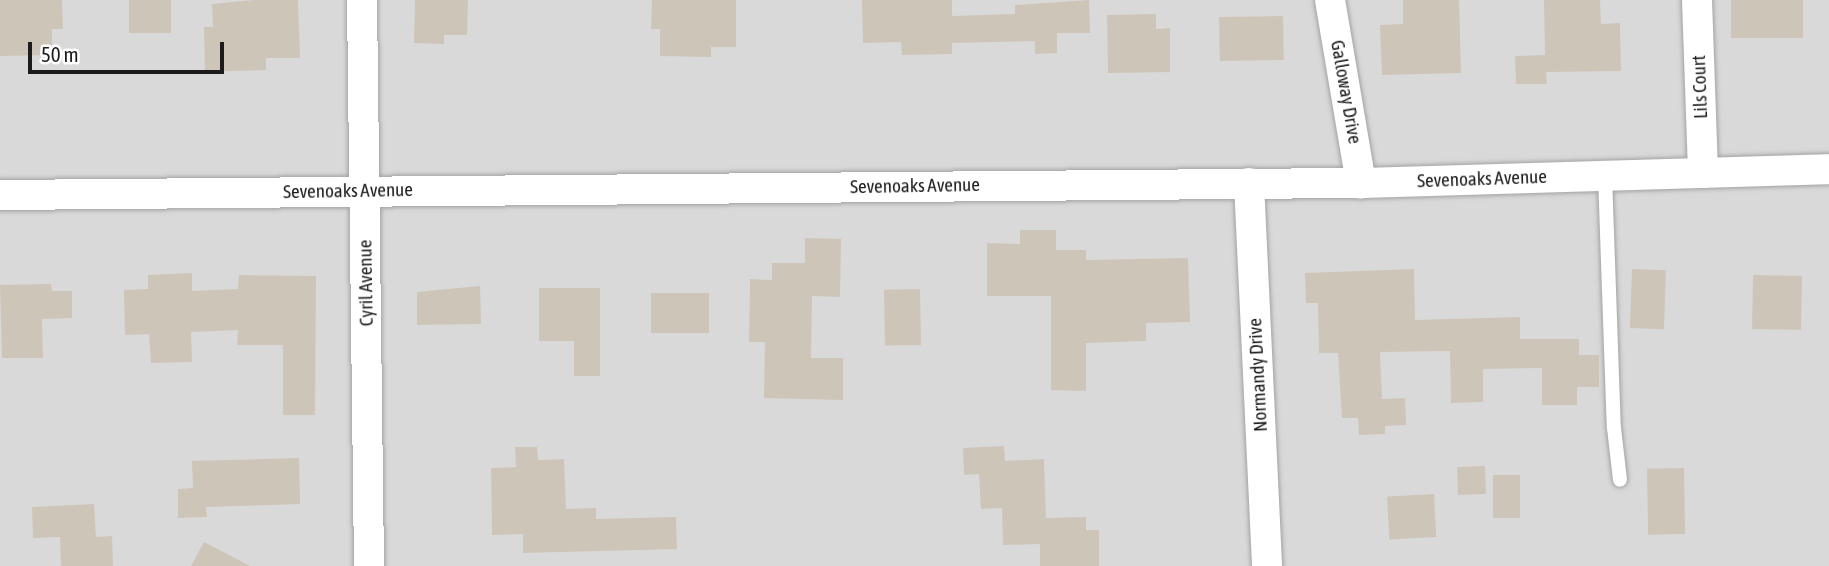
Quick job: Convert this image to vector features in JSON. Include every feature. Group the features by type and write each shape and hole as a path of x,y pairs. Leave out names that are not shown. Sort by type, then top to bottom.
{"street":[{"name":"Cyril Avenue","path":"362,0 369,566"},
{"name":"Galloway Drive","path":"1330,0 1361,183"},
{"name":"Lils Court","path":"1697,0 1703,173"},
{"name":"Sevenoaks Avenue","path":"0,195 1361,183 1829,169"},
{"name":"Normandy Drive","path":"1249,183 1266,566"}],"lane":[{"path":"1605,176 1614,419 1620,480"}],"shaded area":[{"path":"0,0 1829,0 1829,566 0,566"}],"building":[{"path":"0,0 62,0 63,29 52,29 52,55 0,56"},
{"path":"129,0 171,0 171,33 129,33"},
{"path":"298,0 300,58 266,58 266,70 205,72 204,27 213,27 212,4"},
{"path":"415,0 468,0 467,35 444,35 444,44 414,43"},
{"path":"652,0 736,0 736,47 711,47 711,57 660,56 660,29 651,29"},
{"path":"862,0 952,0 952,16 1015,14 1015,5 1089,0 1090,33 1057,33 1057,53 1035,54 1035,41 952,43 952,54 902,55 901,42 863,43"},
{"path":"1403,0 1459,0 1461,73 1382,75 1380,25 1403,24"},
{"path":"1544,0 1600,0 1601,24 1620,23 1621,71 1546,72 1547,84 1516,84 1515,56 1545,55"},
{"path":"1731,0 1803,0 1803,38 1731,38"},
{"path":"1156,14 1156,29 1170,28 1170,72 1108,73 1107,15"},
{"path":"1283,16 1284,60 1220,61 1219,17"},
{"path":"1020,230 1056,230 1056,250 1086,250 1086,260 1188,258 1190,322 1146,323 1146,341 1086,343 1086,391 1051,390 1051,296 987,296 987,243 1020,244"},
{"path":"805,238 841,239 840,297 812,296 811,358 843,358 843,400 764,398 765,342 749,342 750,279 772,280 772,263 805,263"},
{"path":"1414,269 1415,320 1520,317 1520,339 1579,339 1579,355 1599,355 1599,387 1577,387 1577,405 1542,405 1542,368 1483,369 1483,402 1451,403 1450,351 1380,352 1382,399 1405,398 1406,425 1385,426 1385,434 1359,435 1358,418 1342,418 1338,353 1319,353 1318,303 1306,303 1305,273"},
{"path":"1632,269 1666,270 1664,329 1630,328"},
{"path":"192,273 192,291 238,289 239,275 316,276 315,415 283,415 283,345 237,345 238,330 191,332 192,362 151,363 149,334 125,335 124,290 148,289 148,275"},
{"path":"1753,275 1802,276 1801,330 1752,329"},
{"path":"51,284 52,291 72,291 72,318 42,319 43,358 2,358 0,285"},
{"path":"480,286 481,324 417,325 417,292"},
{"path":"539,288 600,288 600,376 574,376 574,341 539,341"},
{"path":"920,289 921,345 885,346 884,290"},
{"path":"651,293 709,293 709,333 651,333"},
{"path":"1004,446 1005,461 1044,459 1046,518 1086,517 1086,530 1099,530 1099,566 1040,566 1040,544 1003,545 1002,508 981,509 979,474 964,475 963,448"},
{"path":"515,447 537,447 538,460 564,459 566,509 596,508 596,519 676,517 677,549 523,553 523,534 492,535 491,468 516,467"},
{"path":"299,458 300,504 206,507 207,517 178,518 178,489 193,488 192,461"},
{"path":"1485,466 1486,494 1458,495 1457,467"},
{"path":"1684,468 1685,534 1648,535 1647,469"},
{"path":"1493,475 1520,475 1520,518 1493,518"},
{"path":"1434,494 1436,537 1389,539 1387,496"},
{"path":"94,504 96,537 112,536 113,566 61,566 60,537 33,538 32,507"},
{"path":"204,542 250,566 191,566"}]}
